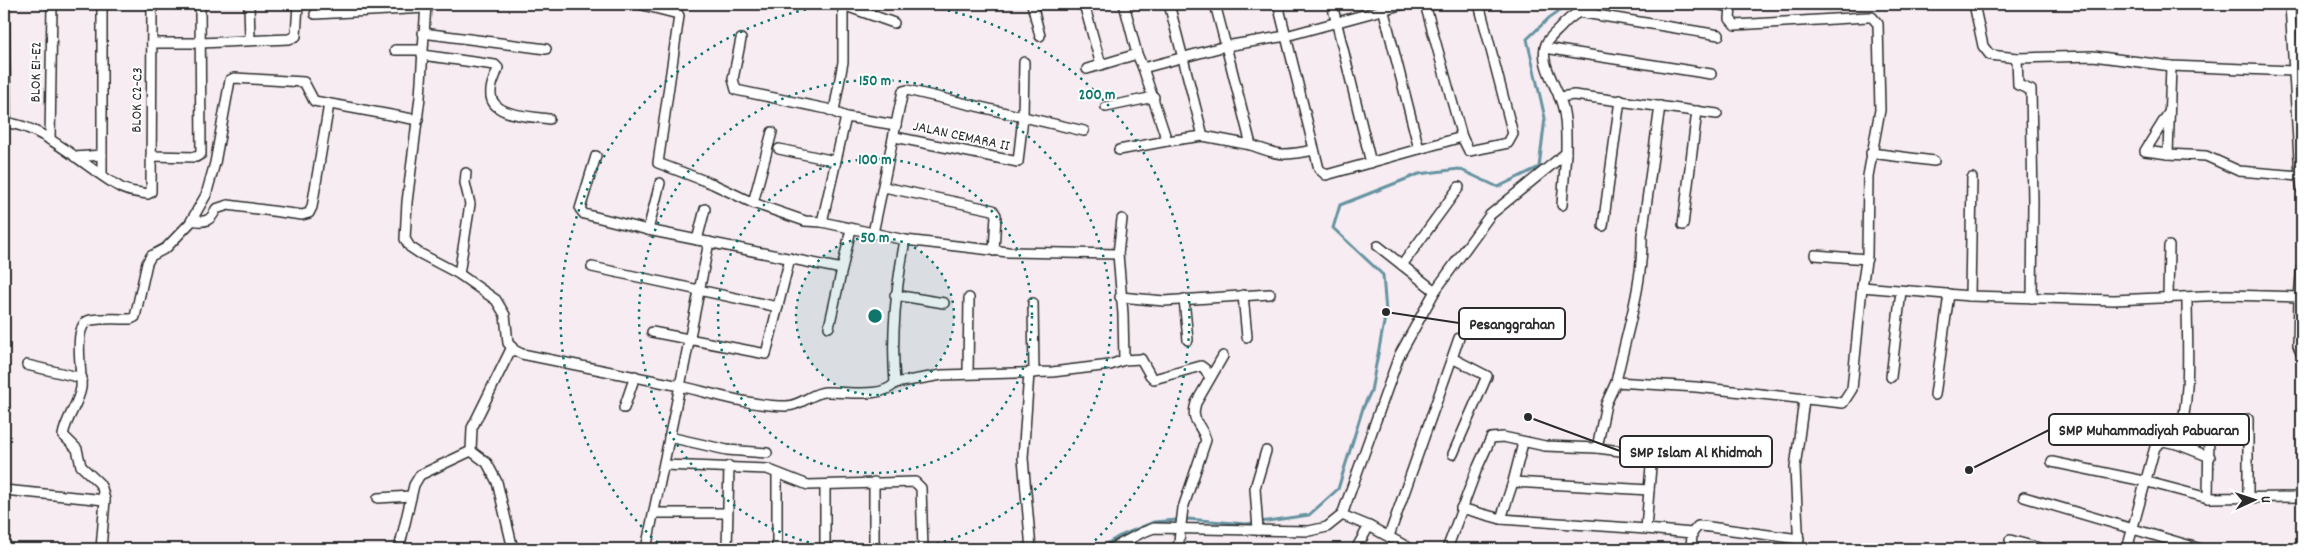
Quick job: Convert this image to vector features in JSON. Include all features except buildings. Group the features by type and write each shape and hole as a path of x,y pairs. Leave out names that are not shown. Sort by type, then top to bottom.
{"street":[{"path":"4,4 5,122 28,128 50,140 102,175"},
{"name":"BLOK E1-E2","path":"50,140 52,4"},
{"path":"102,4 102,175"},
{"name":"BLOK C2-C3","path":"102,175 119,187 148,194 152,192 152,4"},
{"path":"151,156 196,158 201,154 200,4"},
{"path":"250,4 250,40"},
{"path":"152,43 200,44 250,40 290,40 296,36 298,4"},
{"path":"639,4 678,14 679,16 658,163 792,218 822,222 904,240 994,251 1118,254"},
{"path":"834,111 843,62 843,4 894,23"},
{"path":"1032,4 1040,36"},
{"path":"1084,4 1101,65"},
{"path":"1124,4 1137,54 1154,97 1167,141"},
{"path":"1169,4 1203,136"},
{"path":"1216,4 1252,145"},
{"path":"1278,4 1319,169 1326,175 1371,164 1462,137"},
{"path":"1332,4 1371,164"},
{"path":"1143,68 1226,46 1286,36 1336,22 1382,6 1404,4"},
{"path":"1425,4 1462,137 1469,150 1474,151 1508,143 1514,134 1479,4"},
{"path":"1562,205 1566,154 1565,117 1548,69 1545,48 1547,41 1578,12 1602,4"},
{"path":"1616,382 1696,387 1843,403 1852,389 1866,259 1868,176 1880,110 1878,24 1876,20 1867,17 1735,25 1730,19 1731,5 1714,4"},
{"path":"1974,4 1980,38 1985,51 1990,55 2017,58 2093,56 2171,66 2293,71"},
{"path":"2290,4 2302,190"},
{"path":"315,14 426,6 418,120 407,202 405,239 410,247 459,274 496,300 505,315 507,338 516,351 741,400 786,406 795,405 824,392 885,392 895,383 942,375 1032,373 1110,366 1124,360 1141,359 1150,375 1154,378 1201,366 1205,368 1210,378"},
{"path":"1382,6 1419,149"},
{"path":"1578,12 1719,35"},
{"path":"423,33 546,49"},
{"path":"741,39 732,79 736,90 834,111 846,117 896,125"},
{"path":"1545,48 1711,74"},
{"path":"395,50 496,65 498,68 491,91 492,100 496,108 506,112 550,119"},
{"path":"1086,69 1137,54"},
{"path":"2017,58 2018,85 2031,90 2034,204 2032,298"},
{"path":"1023,117 1024,62"},
{"path":"2168,154 2171,66"},
{"path":"101,549 105,500 99,483 81,466 77,449 63,435 64,429 78,404 82,378 79,333 82,325 90,320 131,319 134,316 147,263 151,256 166,248 192,220 206,195 215,163 230,80 234,78 304,82 312,99 418,120"},
{"path":"873,233 895,137 901,94 907,90 1084,131"},
{"path":"1559,97 1574,95 1717,114"},
{"path":"1106,107 1154,97"},
{"path":"1603,226 1620,100"},
{"path":"192,220 201,222 207,220 212,217 216,209 228,205 302,215 309,213 312,207 330,104"},
{"path":"1597,448 1606,404 1616,382 1639,287 1642,236 1660,106"},
{"path":"1683,225 1697,111"},
{"path":"2168,114 2145,151 2206,156 2239,171 2301,175"},
{"path":"822,222 846,117"},
{"name":"JALAN CEMARA II","path":"895,137 1015,163 1020,159 1023,117"},
{"path":"753,203 772,132"},
{"path":"1119,150 1203,136 1252,145 1275,155 1284,156 1314,150"},
{"path":"778,149 835,161"},
{"path":"1871,153 1934,161"},
{"path":"1111,549 1147,530 1180,526 1318,531 1327,527 1342,515 1399,356 1434,291 1490,215 1566,154"},
{"path":"76,156 102,155"},
{"path":"596,156 580,209 584,214 648,230 842,269"},
{"path":"459,274 470,204 465,183 466,173"},
{"path":"1970,296 1972,178"},
{"path":"648,230 660,183"},
{"path":"884,187 993,210 996,215 994,251"},
{"path":"1402,265 1459,187"},
{"path":"697,240 705,209"},
{"path":"1122,219 1118,254 1120,297 1123,314 1124,360"},
{"path":"829,327 851,229"},
{"path":"895,383 893,356 895,295 904,240"},
{"path":"646,549 655,513 709,242"},
{"path":"1378,246 1434,291"},
{"path":"2168,298 2169,246"},
{"path":"1815,255 1866,259"},
{"path":"652,332 766,354 790,258"},
{"path":"2302,265 2298,345 2302,356"},
{"path":"592,267 778,307"},
{"path":"1862,287 1970,296 2114,300 2226,295 2299,297"},
{"path":"1891,377 1901,291"},
{"path":"1120,297 1164,301 1270,294"},
{"path":"1935,394 1949,294"},
{"path":"895,295 944,303"},
{"path":"1244,295 1247,337"},
{"path":"968,374 969,298"},
{"path":"2177,444 2186,400 2187,298"},
{"path":"1184,299 1188,340"},
{"path":"1031,549 1022,458 1032,373 1033,303"},
{"path":"1389,536 1459,338"},
{"path":"513,549 502,495 488,463 474,453 472,428 516,351"},
{"path":"1178,549 1183,508 1206,440 1203,431 1194,418 1194,411 1223,356"},
{"path":"1452,358 1487,376 1453,454"},
{"path":"27,365 82,378"},
{"path":"624,408 636,376"},
{"path":"1799,549 1795,468 1804,400"},
{"path":"2248,419 2248,496"},
{"path":"2208,498 2209,428"},
{"path":"669,437 727,450 767,453"},
{"path":"1446,549 1461,508 1492,438 1503,437 1523,443 1545,446 1597,448 1652,455 1646,529"},
{"path":"2126,549 2144,481 2158,442 2163,440 2177,444 2210,457"},
{"path":"1501,519 1514,482 1523,443"},
{"path":"1257,528 1255,488 1266,451"},
{"path":"399,549 411,496 420,476 474,453"},
{"path":"2052,462 2144,481 2208,498 2248,496 2302,497"},
{"path":"664,465 729,466 767,469 798,483 825,486 874,482 915,482 921,488 923,549"},
{"path":"727,549 729,466"},
{"path":"777,474 777,549"},
{"path":"874,482 874,549"},
{"path":"1514,482 1649,490"},
{"path":"825,486 825,549"},
{"path":"4,490 105,500"},
{"path":"378,498 411,496"},
{"path":"2024,497 2201,549"},
{"path":"1461,508 1501,519 1692,532"},
{"path":"655,513 727,513"},
{"path":"1342,515 1389,536 1407,548"},
{"path":"1356,549 1368,526"},
{"path":"1691,549 1692,532 1698,526 1799,539"},
{"path":"2010,540 2043,549"}],"waterway":[{"path":"1098,549 1118,537 1154,522 1188,519 1246,524 1309,515 1338,489 1363,408 1371,391 1386,312 1383,275 1333,228 1340,205 1419,174 1459,169 1498,187 1539,167 1545,118 1527,39 1549,18 1569,4"}],"place":[{"name":"Pesanggrahan","path":"1386,312"},
{"name":"SMP Islam Al Khidmah","path":"1528,417"},
{"name":"SMP Muhammadiyah Pabuaran","path":"1969,470"}]}
